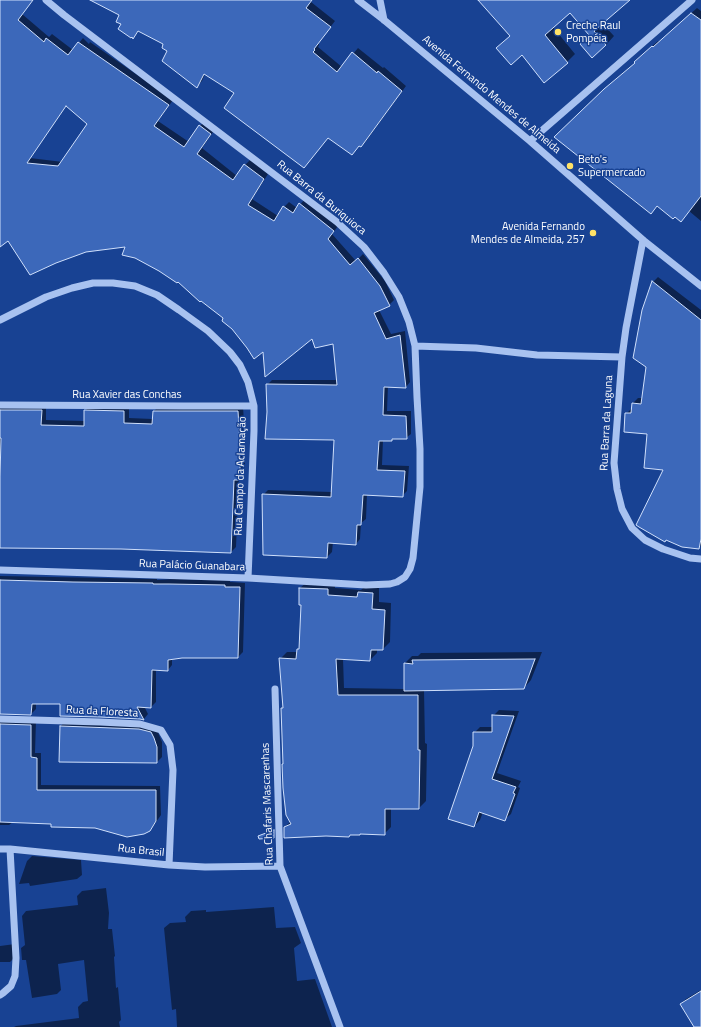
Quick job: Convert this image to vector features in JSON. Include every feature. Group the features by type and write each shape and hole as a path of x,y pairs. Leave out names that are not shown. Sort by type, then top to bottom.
{"street":[{"name":"Rua Barra da Buriquioca","path":"46,0 332,218 364,248 384,273 399,297 409,322 415,346 420,449 420,486 413,558 410,569 405,577 397,582 383,585"},
{"name":"Avenida Fernando Mendes de Almeida","path":"358,0 530,141 644,240 701,286"},
{"path":"380,0 384,20"},
{"path":"530,141 692,0"},
{"name":"Rua Barra da Laguna","path":"644,240 626,328 622,357 614,463 616,489 622,509 632,528 644,540 663,549 690,558 701,559"},
{"name":"Rua Campo da Aclamação","path":"0,320 46,297 72,288 93,283 112,282 134,286 157,295 208,331 230,352 240,365 248,382 254,406 248,578"},
{"path":"415,346 476,348 537,355 622,357"},
{"name":"Rua Xavier das Conchas","path":"0,405 254,406"},
{"name":"Rua Palácio Guanabara","path":"0,570 248,578 383,585"},
{"name":"Rua Chafaris Mascarenhas","path":"274,689 280,866 340,1027"},
{"name":"Rua da Floresta","path":"0,719 140,724 161,730 170,745 173,770 169,865"},
{"name":"Rua Brasil","path":"0,849 169,865 226,867 280,866"},
{"path":"0,994 11,986 15,976 16,958 10,849"}],"building":[{"path":"0,0 33,0 18,20 44,42 46,38 68,55 78,42 169,105 154,126 184,147 199,125 211,134 197,154 233,180 244,164 264,179 248,205 274,221 283,206 293,213 299,203 334,231 328,239 350,265 358,258 380,286 390,306 374,313 386,339 400,335 406,388 384,387 383,415 406,416 407,439 379,441 377,470 405,471 403,497 363,495 361,525 357,525 356,545 328,543 327,558 263,555 262,494 331,497 334,440 265,439 267,412 266,384 337,385 333,344 315,348 312,339 265,377 263,352 254,359 232,329 222,321 223,318 201,301 200,302 178,282 177,283 135,258 122,255 125,247 86,252 56,263 30,275 8,241 0,247","holes":["66,106 87,124 58,166 27,163"]},
{"path":"90,0 312,0 306,8 331,27 313,52 337,72 352,52 402,91 361,147 359,146 352,155 328,138 304,168 224,108 234,93 204,74 197,88 162,61 167,51 162,48 163,44 138,31 133,39 132,37 131,38 118,29 121,24 116,22 119,15"},
{"path":"478,0 630,0 594,31 606,45 592,58 580,44 589,35 570,13 545,35 568,63 544,83 522,55 511,65 496,48 510,36"},
{"path":"691,13 701,20 701,196 681,222 675,217 673,219 657,206 651,214 554,137 604,89"},
{"path":"652,281 701,320 701,539 699,549 682,547 666,540 665,542 636,525 663,470 644,468 647,434 624,432 625,413 631,413 632,403 641,404 646,367 633,358 642,310"},
{"path":"0,410 42,410 41,425 84,426 84,410 124,411 124,423 152,424 153,411 238,411 240,480 234,480 231,553 121,549 0,548"},
{"path":"0,580 225,585 225,587 240,587 238,658 182,658 168,660 168,671 152,670 151,708 137,707 144,720 60,716 60,704 32,704 31,715 0,714"},
{"path":"299,588 328,589 328,595 357,597 358,592 373,593 372,609 385,610 383,650 371,650 370,661 336,659 338,695 418,695 418,750 420,750 419,809 385,809 385,835 360,834 350,835 349,837 326,836 284,838 284,827 291,824 286,815 283,788 281,708 283,708 279,658 296,659 297,649 299,649 301,605 299,605"},
{"path":"535,659 524,689 404,691 404,663 413,664 412,660"},
{"path":"492,715 514,716 492,779 516,787 513,793 515,794 505,821 479,812 474,827 448,819 473,746 473,732 492,732"},
{"path":"0,724 31,725 31,757 37,758 37,790 156,790 156,821 150,831 144,834 127,837 95,828 51,827 51,824 0,822"},
{"path":"60,726 139,729 151,732 157,747 157,763 59,762"},
{"path":"274,830 274,838 259,839 258,836"},
{"path":"701,991 701,1027 694,1027 680,1004"}],"place":[{"name":"Creche Raul Pompéia","path":"558,32"},
{"name":"Beto's Supermercado","path":"570,166"},
{"name":"Avenida Fernando Mendes de Almeida, 257","path":"593,233"}]}
